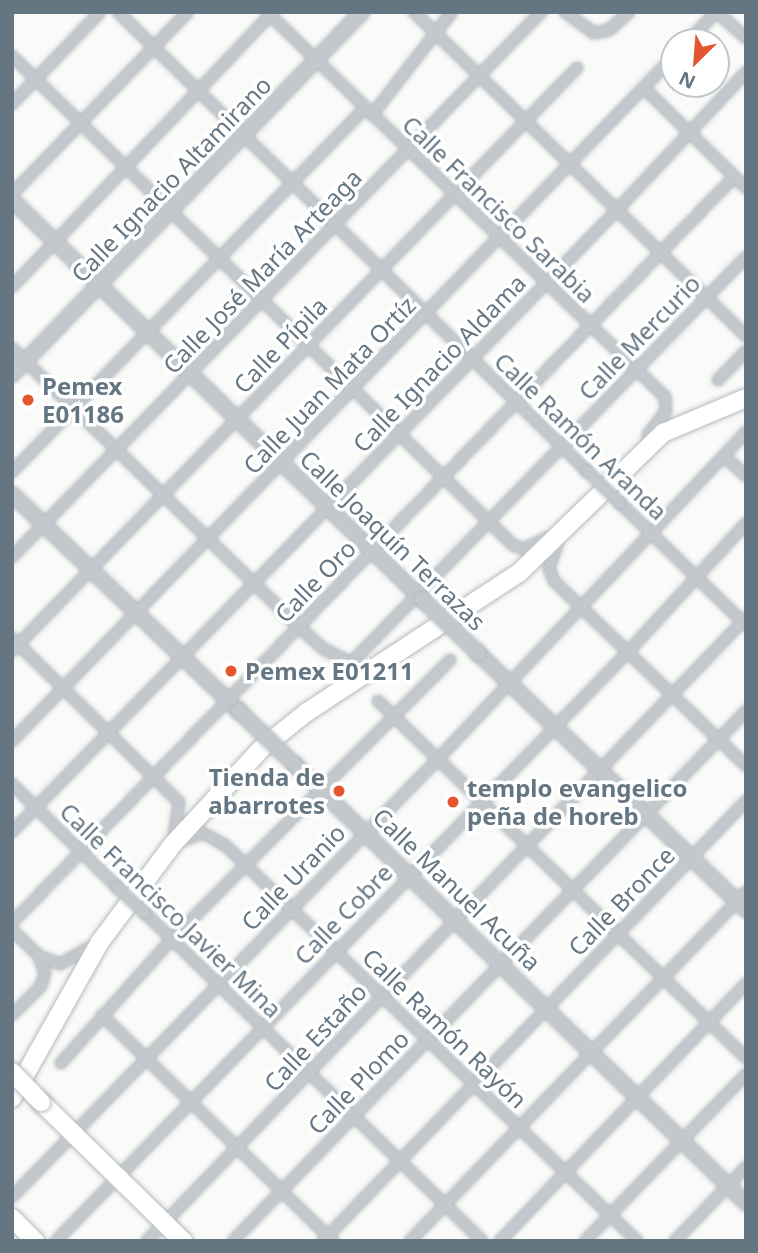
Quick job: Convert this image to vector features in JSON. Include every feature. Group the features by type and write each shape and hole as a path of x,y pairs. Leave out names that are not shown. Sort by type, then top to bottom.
{"main road":[{"path":"12,1098 100,942 173,844 281,732 519,573 649,444 681,422 746,398"},
{"path":"12,1072 183,1241"},
{"path":"12,1218 35,1241"}],"street":[{"path":"12,104 100,12"},
{"name":"Calle Ramón Aranda","path":"118,12 745,622"},
{"path":"12,194 188,12"},
{"name":"Calle Ignacio Altamirano","path":"12,375 362,12"},
{"path":"414,12 746,336"},
{"path":"12,472 219,257 368,112 452,12"},
{"name":"Calle José María Arteaga","path":"12,557 481,77 541,12"},
{"path":"565,12 594,33 609,30 629,12"},
{"path":"702,28 717,12 746,38"},
{"path":"12,287 270,13"},
{"name":"Calle Francisco Sarabia","path":"270,13 408,151 665,397 666,411 648,435 649,444"},
{"path":"12,56 517,547 529,548 560,533"},
{"name":"Calle Pípila","path":"14,644 164,496 577,68"},
{"name":"Calle Juan Mata Ortíz","path":"12,741 660,71"},
{"name":"Calle Ignacio Aldama","path":"12,832 546,284 746,72"},
{"path":"644,88 746,188"},
{"name":"Calle Oro","path":"12,923 734,177"},
{"name":"Calle Joaquín Terrazas","path":"12,200 478,653 692,858 743,901"},
{"name":"Calle Mercurio","path":"299,627 322,648 345,662 354,661 420,596 490,520 746,257"},
{"path":"12,348 299,627"},
{"path":"718,380 746,351"},
{"name":"Calle Uranio","path":"12,1197 437,760 746,432"},
{"path":"725,457 746,476"},
{"name":"Calle Manuel Acuña","path":"12,494 367,832 746,1203"},
{"name":"Calle Cobre","path":"56,1241 264,1029 554,725 628,652 746,523"},
{"path":"560,533 549,568 554,581 746,766"},
{"name":"Calle Estaño","path":"147,1241 600,769 745,622"},
{"path":"14,644 110,732 181,807 173,844"},
{"path":"61,1063 172,940 450,660"},
{"path":"378,701 620,932 746,1058"},
{"name":"Calle Plomo","path":"233,1241 746,711"},
{"name":"Calle Francisco Javier Mina","path":"12,784 482,1241"},
{"name":"Calle Bronce","path":"328,1239 746,801"},
{"name":"Calle Ramón Rayón","path":"173,844 198,833 209,835 246,864 637,1241"},
{"path":"411,1241 664,976 743,901"},
{"path":"12,930 38,956 60,964 100,942"},
{"path":"12,1015 41,986 44,974 38,956"},
{"path":"500,1241 746,984"},
{"path":"102,1015 328,1239"},
{"path":"585,1241 746,1074"},
{"path":"675,1241 746,1167"}],"place":[{"name":"Pemex E01186","path":"28,400"},
{"name":"Pemex E01211","path":"231,671"},
{"name":"Tienda de abarrotes","path":"339,791"},
{"name":"templo evangelico peña de horeb","path":"453,802"}]}
